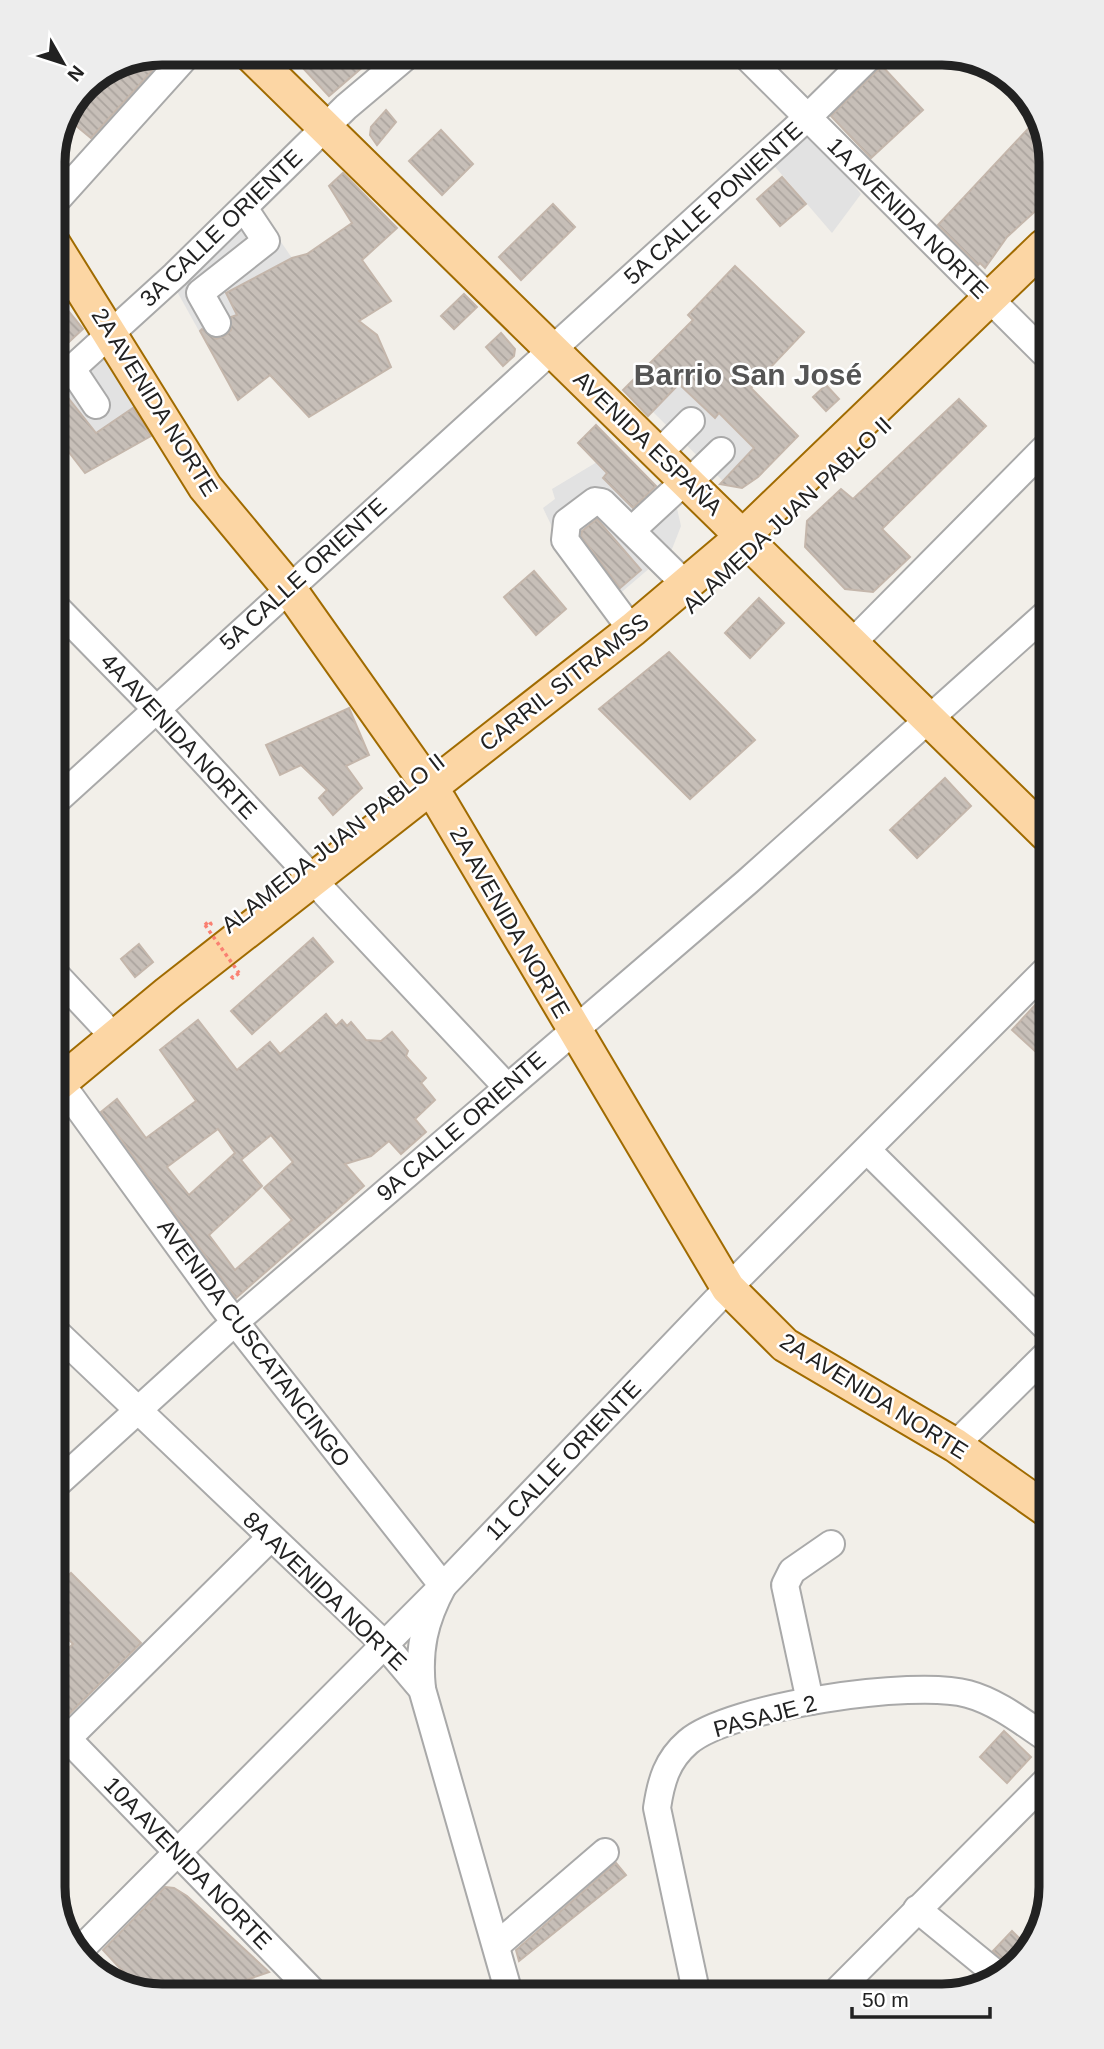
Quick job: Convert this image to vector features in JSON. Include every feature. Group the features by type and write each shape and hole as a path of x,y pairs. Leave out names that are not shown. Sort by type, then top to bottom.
{"main road":[{"name":"AVENIDA ESPAÑA","path":"262,65 551,350 744,534 1039,827"},
{"name":"ALAMEDA JUAN PABLO II","path":"65,1057 102,1024 302,867 430,788 636,650 744,534 991,301 1039,233"},
{"path":"991,301 1039,252"},
{"name":"2A AVENIDA NORTE","path":"65,261 112,333 205,487 288,587 430,788 573,1031 729,1287 785,1345 955,1445 1039,1504"},
{"name":"ALAMEDA JUAN PABLO II","path":"991,301 1039,275"},
{"name":"ALAMEDA JUAN PABLO II","path":"65,1094 325,893 430,788 674,573 744,534"},
{"path":"65,1093 168,993 430,788"}],"street":[{"path":"65,191 177,65"},
{"name":"3A CALLE ORIENTE","path":"65,375 175,275 326,127 395,65"},
{"name":"1A AVENIDA NORTE","path":"755,65 1039,348"},
{"name":"5A CALLE PONIENTE","path":"551,350 861,65"},
{"path":"175,275 192,300 266,241 244,208"},
{"path":"200,293 217,323"},
{"name":"5A CALLE ORIENTE","path":"65,793 551,350"},
{"path":"65,379 96,405"},
{"path":"659,453 691,421"},
{"path":"633,529 721,451"},
{"path":"853,642 1039,454"},
{"path":"622,618 565,540 567,522 595,501 602,502 633,529 674,573"},
{"name":"4A AVENIDA NORTE","path":"65,616 155,708 302,867"},
{"name":"9A CALLE ORIENTE","path":"65,1477 235,1322 506,1086 747,882 1039,620"},
{"path":"325,893 506,1086"},
{"name":"11 CALLE ORIENTE","path":"85,1945 383,1643 443,1586 729,1287 1039,978"},
{"path":"65,985 102,1024"},
{"name":"AVENIDA CUSCATANCINGO","path":"65,1102 443,1586"},
{"path":"867,1150 1039,1320"},
{"name":"8A AVENIDA NORTE","path":"65,1341 383,1643 422,1689 507,1984"},
{"path":"955,1445 1039,1362"},
{"path":"65,1734 271,1538"},
{"path":"810,1701 785,1585 792,1571 831,1544"},
{"path":"422,1689 419,1662 422,1636 430,1610 443,1586"},
{"name":"PASAJE 2","path":"695,1984 657,1808 662,1780 672,1758 689,1741 714,1726 810,1701 909,1689 967,1694 988,1702 1039,1734"},
{"name":"10A AVENIDA NORTE","path":"65,1736 305,1984"},
{"path":"851,1984 917,1909 1039,1788"},
{"path":"497,1945 605,1853"},
{"path":"917,1909 992,1970"}],"path":[{"path":"198,935 211,924 209,922 205,925 239,973"}],"shaded area":[{"path":"805,132 817,139 861,194 832,233 771,162"},
{"path":"259,210 292,258 227,293 237,315 199,331 174,286"},
{"path":"104,349 144,401 96,433 65,394 65,381"},
{"path":"679,384 714,418 719,414 754,448 723,481 652,411"},
{"path":"597,462 607,473 603,478 633,509 657,486 676,504 681,526 672,549 603,608 567,558 543,508 555,499 552,489"}],"building":[{"path":"300,65 365,65 329,96"},
{"path":"157,66 91,138 73,123 89,98 98,98 98,89 108,81 125,72"},
{"path":"882,66 923,110 871,158 831,116"},
{"path":"386,110 396,122 377,145 370,135 371,127"},
{"path":"1032,125 1039,162 1039,208 1007,237 985,268 980,263 978,265 938,225"},
{"path":"441,130 473,164 442,195 409,161"},
{"path":"343,173 397,228 362,260 391,301 359,321 377,335 391,367 309,417 270,375 238,400 200,331 202,329 216,339 225,336 231,330 231,317 237,315 226,293 292,258 307,254 352,223 329,186"},
{"path":"782,177 806,204 780,226 757,199"},
{"path":"553,204 575,227 521,280 499,257"},
{"path":"735,266 804,332 751,388 798,436 758,477 742,488 720,484 754,448 719,413 715,418 679,384 648,416 623,390 693,320 688,315"},
{"path":"464,294 477,307 454,329 441,316"},
{"path":"65,307 83,329 65,346"},
{"path":"501,333 515,349 514,356 503,366 486,347"},
{"path":"826,385 839,399 826,411 813,397"},
{"path":"65,395 96,433 133,408 151,436 85,473 65,447"},
{"path":"959,399 986,426 882,529 910,557 873,592 845,589 805,547 807,521 841,489 853,499"},
{"path":"596,425 656,486 633,508 603,478 607,473 578,443"},
{"path":"597,519 641,570 620,588 581,536 582,531"},
{"path":"534,571 566,609 536,635 504,597"},
{"path":"759,598 784,623 750,658 725,633"},
{"path":"669,652 755,740 690,799 599,709"},
{"path":"349,708 369,755 346,766 362,788 333,815 319,798 327,790 301,765 280,775 266,745"},
{"path":"945,778 971,806 917,858 890,830"},
{"path":"313,938 333,962 252,1034 231,1011"},
{"path":"139,944 153,962 135,977 121,959"},
{"path":"1039,1001 1039,1055 1012,1030"},
{"path":"326,1014 336,1026 342,1020 347,1026 351,1022 366,1040 381,1041 392,1032 408,1051 406,1056 426,1078 421,1083 435,1100 415,1119 426,1132 401,1154 389,1141 371,1156 345,1164 364,1186 236,1298 101,1112 117,1099 146,1138 196,1101 160,1050 198,1020 237,1070 270,1042 280,1054","holes":["218,1129 235,1153 189,1195 167,1167","271,1135 293,1162 264,1188 292,1220 235,1270 209,1235 262,1186 241,1160"]},
{"path":"71,1573 141,1643 67,1716 65,1651 73,1644 65,1636 65,1578"},
{"path":"1004,1731 1031,1757 1007,1783 980,1757"},
{"path":"616,1863 626,1875 519,1961 516,1950"},
{"path":"165,1887 174,1888 187,1896 269,1972 235,1984 156,1984 129,1978 103,1950"},
{"path":"1012,1931 1023,1942 1005,1961 993,1951"}],"district":[{"name":"Barrio San José","path":"748,374"}]}
